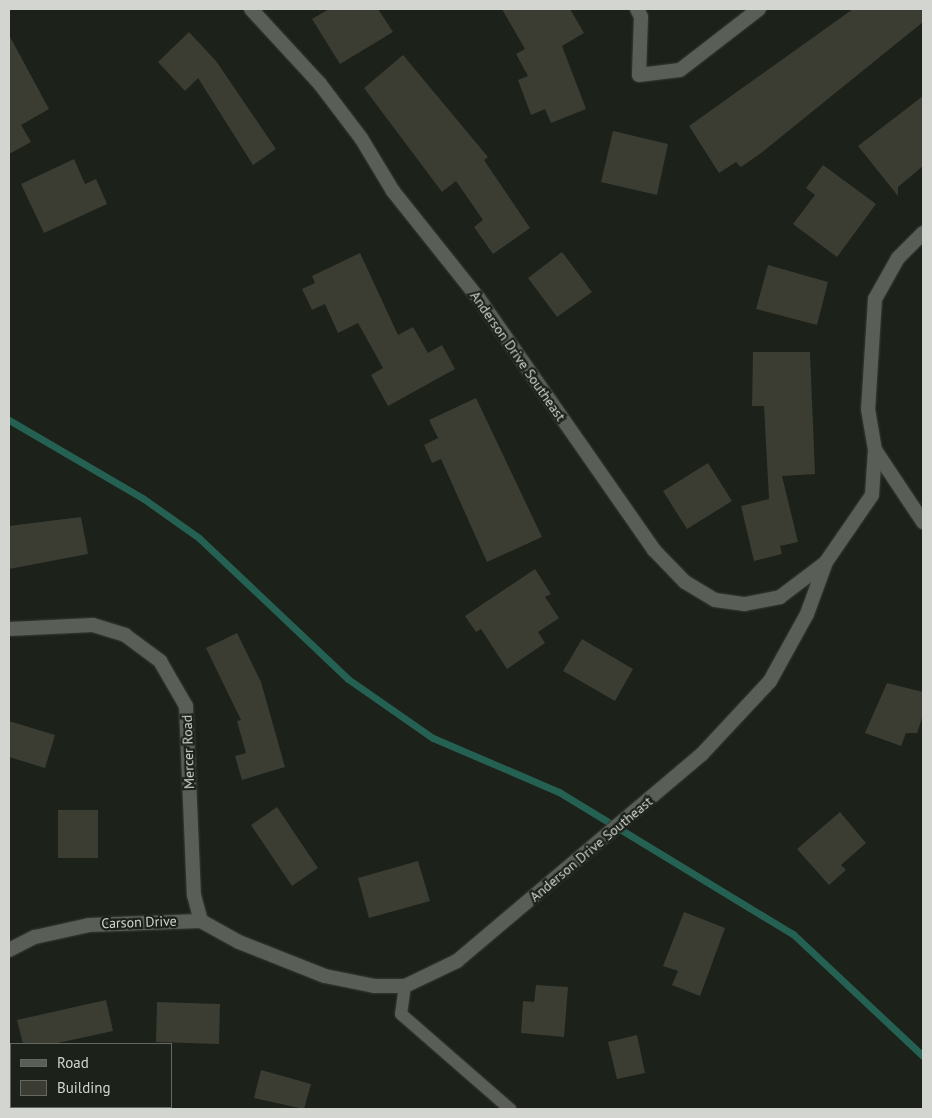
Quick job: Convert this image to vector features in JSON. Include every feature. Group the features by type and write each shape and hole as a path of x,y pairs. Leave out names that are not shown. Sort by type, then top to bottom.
{"street":[{"name":"Anderson Drive Southeast","path":"251,9 320,84 361,138 393,191 478,299 654,550 685,582 715,600 745,604 780,597 826,562"},
{"path":"637,9 642,17 639,75 680,70 760,9"},
{"path":"923,233 898,258 876,300 868,409 875,450 923,522"},
{"name":"Anderson Drive Southeast","path":"265,953 326,976 374,986 405,986 457,961 702,754 770,681 807,614 826,562 872,495 875,450"},
{"name":"Mercer Road","path":"9,629 93,625 125,634 160,660 186,706 194,895 201,921"},
{"name":"Carson Drive","path":"9,950 35,937 89,925 201,921 265,953"}],"lane":[{"path":"405,986 401,1014 510,1109"}],"building":[{"path":"329,9 378,9 393,32 340,64 312,19"},
{"path":"502,9 570,9 584,33 562,46 586,109 551,123 545,109 531,115 518,80 528,76 516,54 525,49"},
{"path":"853,9 923,9 923,22 761,153 741,167 736,162 719,173 689,126"},
{"path":"189,32 216,61 276,149 253,165 198,78 185,91 158,62"},
{"path":"9,35 49,109 21,125 31,142 9,154"},
{"path":"403,55 488,157 484,160 530,228 493,254 474,227 483,220 456,181 442,192 364,88"},
{"path":"923,96 923,166 898,187 898,196 858,146"},
{"path":"613,131 668,144 657,195 601,182"},
{"path":"74,159 85,184 96,179 107,204 44,233 21,184"},
{"path":"823,165 876,204 837,257 793,224 815,195 806,188"},
{"path":"562,252 592,292 557,317 528,278"},
{"path":"360,253 398,335 413,327 428,353 442,345 455,369 388,406 371,375 383,368 358,323 338,333 325,304 312,310 302,289 315,283 312,276"},
{"path":"768,265 828,282 817,325 756,309"},
{"path":"753,352 810,352 815,474 782,476 798,542 780,546 782,554 754,561 741,506 769,499 764,406 752,406"},
{"path":"476,398 542,537 487,562 441,459 432,463 424,445 438,438 429,420"},
{"path":"708,463 732,501 687,529 663,491"},
{"path":"81,517 88,554 9,569 9,526"},
{"path":"535,569 551,594 545,597 559,618 538,632 545,643 507,669 481,629 476,632 465,616"},
{"path":"237,633 261,682 285,767 242,780 235,756 246,753 237,721 241,720 206,648"},
{"path":"582,639 633,669 615,701 563,671"},
{"path":"887,683 923,692 923,715 917,733 906,733 901,746 865,733"},
{"path":"9,721 55,735 45,768 9,757"},
{"path":"277,807 318,868 292,886 251,825"},
{"path":"58,810 98,810 98,858 58,858"},
{"path":"840,812 866,843 841,865 846,870 829,885 797,849"},
{"path":"418,861 430,901 369,918 358,878"},
{"path":"684,912 725,928 700,996 672,985 678,971 663,966"},
{"path":"536,985 568,987 564,1037 521,1033 523,1001 534,1002"},
{"path":"106,1000 113,1031 58,1043 23,1043 17,1020"},
{"path":"157,1002 220,1004 219,1044 156,1042"},
{"path":"637,1035 645,1073 617,1079 608,1042"},
{"path":"261,1070 311,1084 304,1109 254,1098"}],"waterway":[{"path":"9,420 144,499 199,538 348,679 433,738 559,792 793,934 923,1056"}]}
